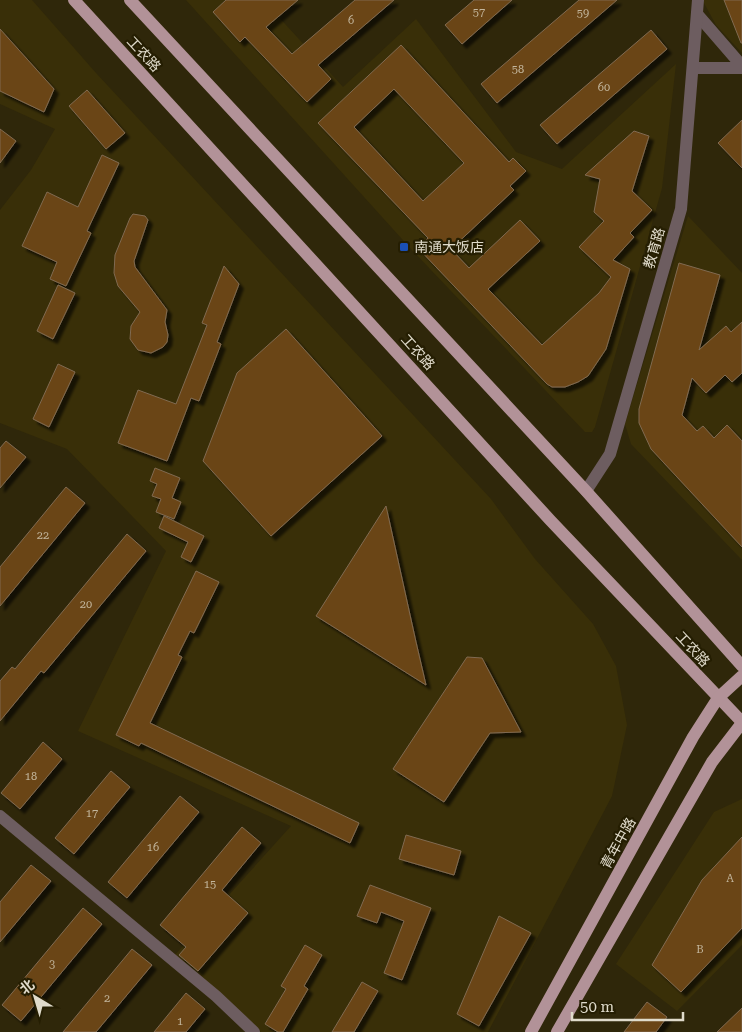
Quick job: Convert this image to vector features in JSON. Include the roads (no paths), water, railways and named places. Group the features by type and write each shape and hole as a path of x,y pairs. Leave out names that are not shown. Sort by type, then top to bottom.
{"main road":[{"name":"工农路","path":"74,0 550,520 742,723"},
{"name":"工农路","path":"130,0 586,491 721,646 742,666"},
{"name":"青年中路","path":"531,1032 692,737 718,698 742,676"},
{"path":"557,1032 712,762 742,723"}],"street":[{"name":"教育路","path":"586,491 610,454 681,209 698,0"},
{"path":"697,14 742,67"},
{"path":"693,68 742,67"},
{"path":"0,816 216,996 254,1032"}],"place":[{"name":"南通大饭店","path":"404,247"}]}
